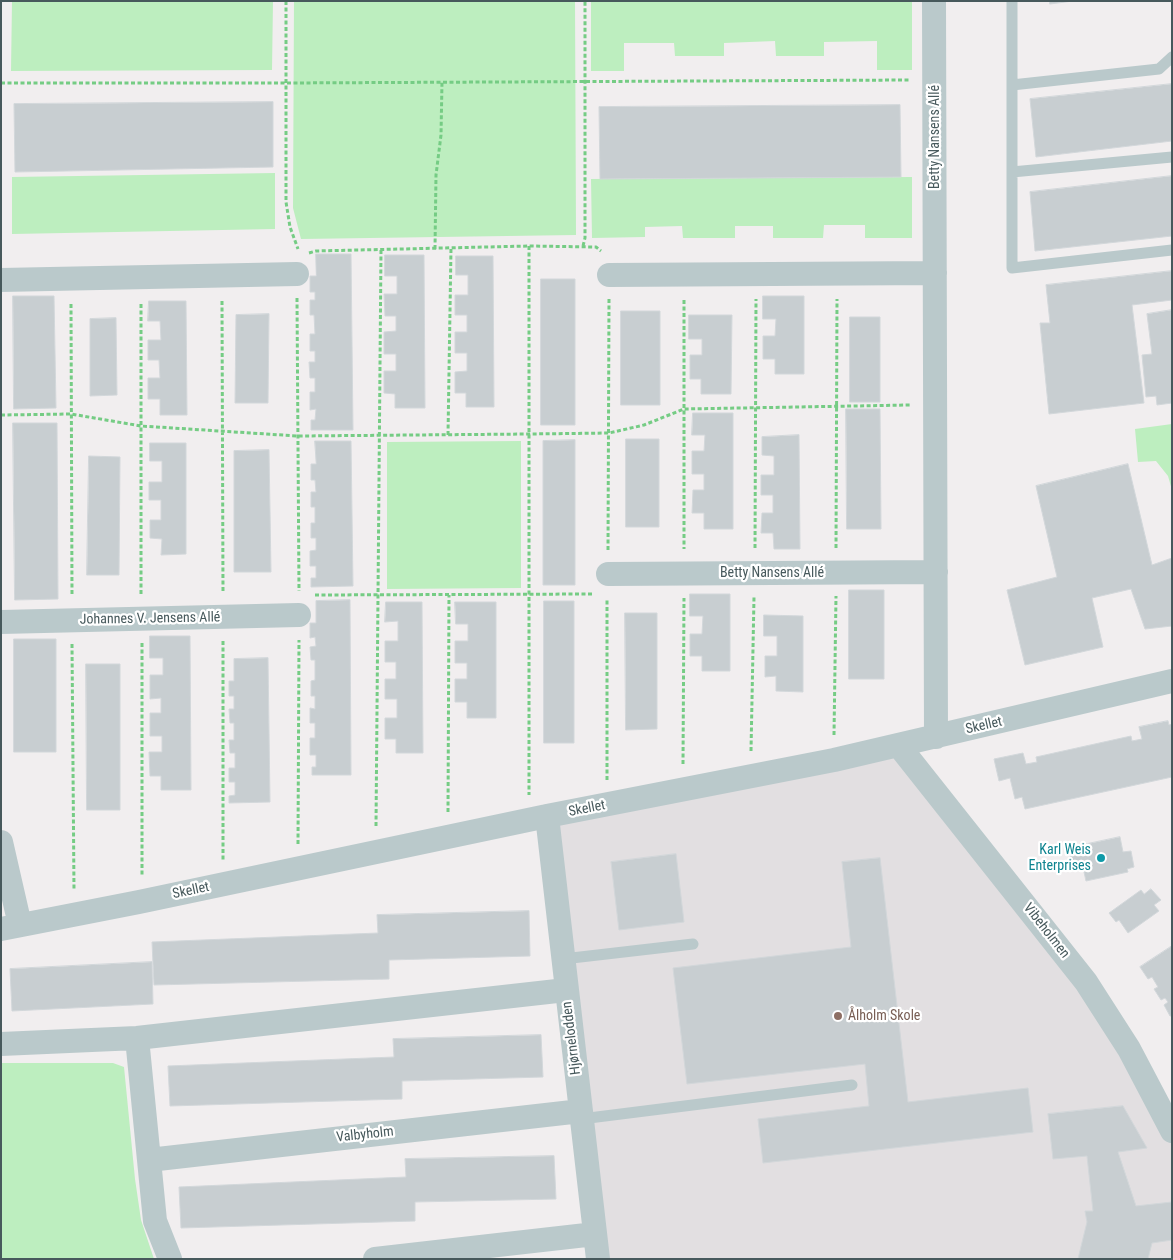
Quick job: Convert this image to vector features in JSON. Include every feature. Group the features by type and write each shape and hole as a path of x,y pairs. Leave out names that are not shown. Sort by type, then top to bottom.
{"street":[{"name":"Betty Nansens Allé","path":"934,1 936,737"},
{"path":"1,280 222,275 298,265"},
{"path":"609,275 935,273"},
{"name":"Betty Nansens Allé","path":"608,584 684,573 936,572"},
{"name":"Johannes V. Jensens Allé","path":"1,622 222,617 299,605"},
{"name":"Skellet","path":"11,927 298,870 538,818 834,760 1172,682"},
{"name":"Vibeholmen","path":"899,746 1086,982 1129,1050 1172,1131"},
{"name":"Hjørnelodden","path":"538,818 563,959 598,1259"},
{"path":"1,842 11,927"},
{"path":"1,1044 137,1038 566,990"},
{"path":"137,1038 155,1221 170,1259"},
{"name":"Valbyholm","path":"149,1160 581,1115"},
{"path":"374,1259 595,1234"}],"lane":[{"path":"1012,1 1012,268 1172,250"},
{"path":"1012,85 1159,69 1172,57"},
{"path":"1012,172 1172,157"},
{"path":"563,959 693,944"},
{"path":"581,1115 852,1085"}],"path":[{"path":"286,1 286,202 298,265 298,870"},
{"path":"583,246 585,238 585,1"},
{"path":"1,83 934,80"},
{"path":"435,248 436,175 441,135 442,82"},
{"path":"529,246 529,595 538,818"},
{"path":"298,265 316,251 583,246 596,247 608,256 606,805"},
{"path":"448,435 451,248"},
{"path":"376,852 381,250"},
{"path":"834,760 837,273"},
{"path":"751,775 756,274"},
{"path":"222,275 223,884"},
{"path":"683,790 684,275"},
{"path":"142,277 142,902"},
{"path":"1,415 71,414 141,426 298,436 448,435 608,433 644,425 684,408 935,404"},
{"path":"299,605 379,595 529,595 608,584"},
{"path":"448,838 449,595"}],"shaded area":[{"name":"Ålholm Skole","path":"902,754 1081,983 1172,1138 1172,1259 602,1259 552,824"}],"green space":[{"path":"12,1 273,1 272,70 11,71"},
{"path":"294,1 575,1 576,235 301,239 293,208"},
{"path":"591,1 912,1 912,70 877,70 877,41 824,42 824,56 776,56 775,41 724,43 724,56 675,56 674,43 624,43 624,71 591,71"},
{"path":"275,173 275,229 12,234 12,177"},
{"path":"912,177 912,238 865,238 865,225 824,225 823,238 773,238 773,226 735,226 735,238 683,238 682,226 645,227 645,237 592,238 591,179"},
{"path":"1172,424 1172,490 1168,476 1156,461 1138,462 1135,429"},
{"path":"521,441 521,588 387,589 387,442"},
{"path":"1,1063 113,1063 124,1067 141,1220 154,1259 1,1259"}],"building":[{"path":"1050,1 1073,1 1050,4"},
{"path":"1172,84 1172,141 1036,157 1030,99"},
{"path":"273,102 273,167 15,172 14,104"},
{"path":"900,105 901,177 600,179 599,107"},
{"path":"1172,176 1172,236 1035,251 1030,192"},
{"path":"316,254 351,254 353,430 311,430 311,420 315,420 316,409 310,410 310,392 315,392 315,378 310,378 309,362 315,362 315,351 310,351 310,334 315,334 314,315 310,315 310,300 315,300 315,292 310,292 310,276 316,276"},
{"path":"385,255 424,255 425,408 395,408 395,394 384,393 384,371 396,371 396,354 384,354 384,332 396,331 396,316 385,316 384,294 397,294 397,276 385,276"},
{"path":"456,256 493,256 494,407 466,407 466,393 455,393 455,372 467,371 467,353 455,353 455,332 467,332 467,315 455,315 455,295 468,295 468,275 456,275"},
{"path":"1172,271 1172,300 1132,305 1144,403 1049,414 1040,323 1050,323 1046,285"},
{"path":"541,279 575,279 575,425 541,425"},
{"path":"13,296 54,296 56,408 14,409"},
{"path":"763,296 804,296 804,374 775,374 775,359 763,359 763,336 775,336 776,319 763,319"},
{"path":"149,301 186,301 187,415 160,415 160,399 148,399 148,378 160,378 159,360 148,360 148,340 161,340 160,321 148,321"},
{"path":"1172,310 1172,403 1157,405 1156,396 1146,397 1142,355 1152,354 1147,314"},
{"path":"621,311 660,311 660,405 621,405"},
{"path":"269,314 268,403 235,403 236,315"},
{"path":"689,315 732,315 731,394 701,394 701,379 690,379 690,355 702,355 702,339 689,339"},
{"path":"850,317 880,317 880,402 850,402"},
{"path":"116,318 117,395 90,396 90,319"},
{"path":"846,409 880,409 881,529 847,529"},
{"path":"693,413 733,413 733,529 704,529 704,513 692,513 693,490 704,490 704,474 692,474 692,451 704,451 705,435 692,435"},
{"path":"13,423 57,423 58,599 15,600"},
{"path":"799,435 800,549 774,549 773,533 761,533 762,513 773,513 773,495 761,495 761,475 774,475 774,456 762,455 762,437"},
{"path":"626,439 659,439 659,527 626,527"},
{"path":"575,440 575,585 543,585 543,441"},
{"path":"315,441 351,441 353,586 311,587 311,578 316,578 316,566 310,566 310,551 316,550 316,538 311,538 311,523 315,523 315,507 311,507 311,492 316,492 315,480 311,480 311,464 316,464"},
{"path":"150,443 186,443 186,554 161,555 162,539 150,538 150,520 161,520 161,500 149,500 149,482 162,482 162,461 150,461"},
{"path":"269,450 271,572 234,572 234,451"},
{"path":"89,456 120,457 119,575 87,575"},
{"path":"1128,464 1152,565 1172,558 1172,626 1145,629 1131,589 1092,598 1103,647 1025,665 1007,590 1057,577 1036,486"},
{"path":"849,590 884,590 884,679 849,679"},
{"path":"690,594 730,594 730,671 702,671 702,656 690,656 690,634 702,634 703,616 690,616"},
{"path":"350,600 351,775 312,775 312,767 316,767 316,755 310,755 310,738 315,738 315,723 310,723 310,708 315,709 315,696 311,696 311,681 315,680 315,660 311,660 310,647 316,646 315,637 310,638 310,623 316,623 316,601"},
{"path":"544,601 574,601 574,743 544,743"},
{"path":"386,602 422,602 423,753 396,753 396,739 385,739 385,718 397,718 397,699 385,699 385,679 396,679 396,662 385,662 385,641 398,641 398,621 385,622"},
{"path":"455,602 496,602 496,718 467,718 467,702 455,702 455,679 467,679 467,663 455,663 455,641 468,641 468,624 456,624"},
{"path":"625,613 657,613 657,729 626,730"},
{"path":"764,615 803,616 803,692 776,691 776,676 765,677 765,656 777,656 777,636 764,636"},
{"path":"150,636 190,636 191,790 161,790 161,776 150,776 149,752 162,752 162,736 150,736 150,713 161,713 161,698 150,699 150,675 163,675 163,658 150,658"},
{"path":"14,639 56,639 56,752 14,752"},
{"path":"268,658 270,802 229,803 229,796 235,795 235,782 229,782 229,768 235,768 235,753 230,753 229,740 234,740 234,723 230,723 229,709 234,709 234,696 229,696 229,681 234,681 234,659"},
{"path":"86,664 120,664 120,810 87,810"},
{"path":"1168,721 1169,725 1172,724 1172,777 1025,809 1022,797 1015,799 1010,778 999,781 994,759 1023,753 1026,764 1037,762 1036,757 1131,736 1132,741 1142,739 1139,727"},
{"name":"Karl Weis Enterprises","path":"1120,837 1123,852 1131,851 1134,867 1127,869 1128,872 1086,881 1082,863 1072,866 1069,848"},
{"path":"676,854 684,922 619,930 611,862"},
{"path":"880,858 908,1102 1028,1088 1033,1132 763,1163 758,1119 869,1106 865,1064 687,1084 673,968 851,947 842,862"},
{"path":"1151,889 1161,900 1154,905 1159,911 1128,933 1119,920 1116,922 1109,913 1141,890 1144,894"},
{"path":"529,911 530,956 389,960 389,979 154,985 152,942 378,933 377,915"},
{"path":"1172,946 1172,1016 1170,1016 1164,1005 1168,1002 1165,998 1161,1000 1154,989 1158,987 1152,977 1148,979 1140,967"},
{"path":"152,962 153,1004 12,1011 10,969"},
{"path":"541,1035 543,1077 402,1081 402,1099 170,1106 168,1066 394,1057 393,1039"},
{"path":"1123,1106 1147,1148 1118,1152 1136,1206 1172,1202 1172,1240 1152,1243 1148,1259 1078,1259 1087,1222 1085,1211 1093,1211 1087,1156 1053,1159 1048,1114"},
{"path":"554,1156 556,1199 415,1202 415,1221 181,1228 179,1187 406,1177 405,1159"}],"place":[{"name":"Karl Weis Enterprises","path":"1101,858"},
{"name":"Ålholm Skole","path":"838,1016"}]}
